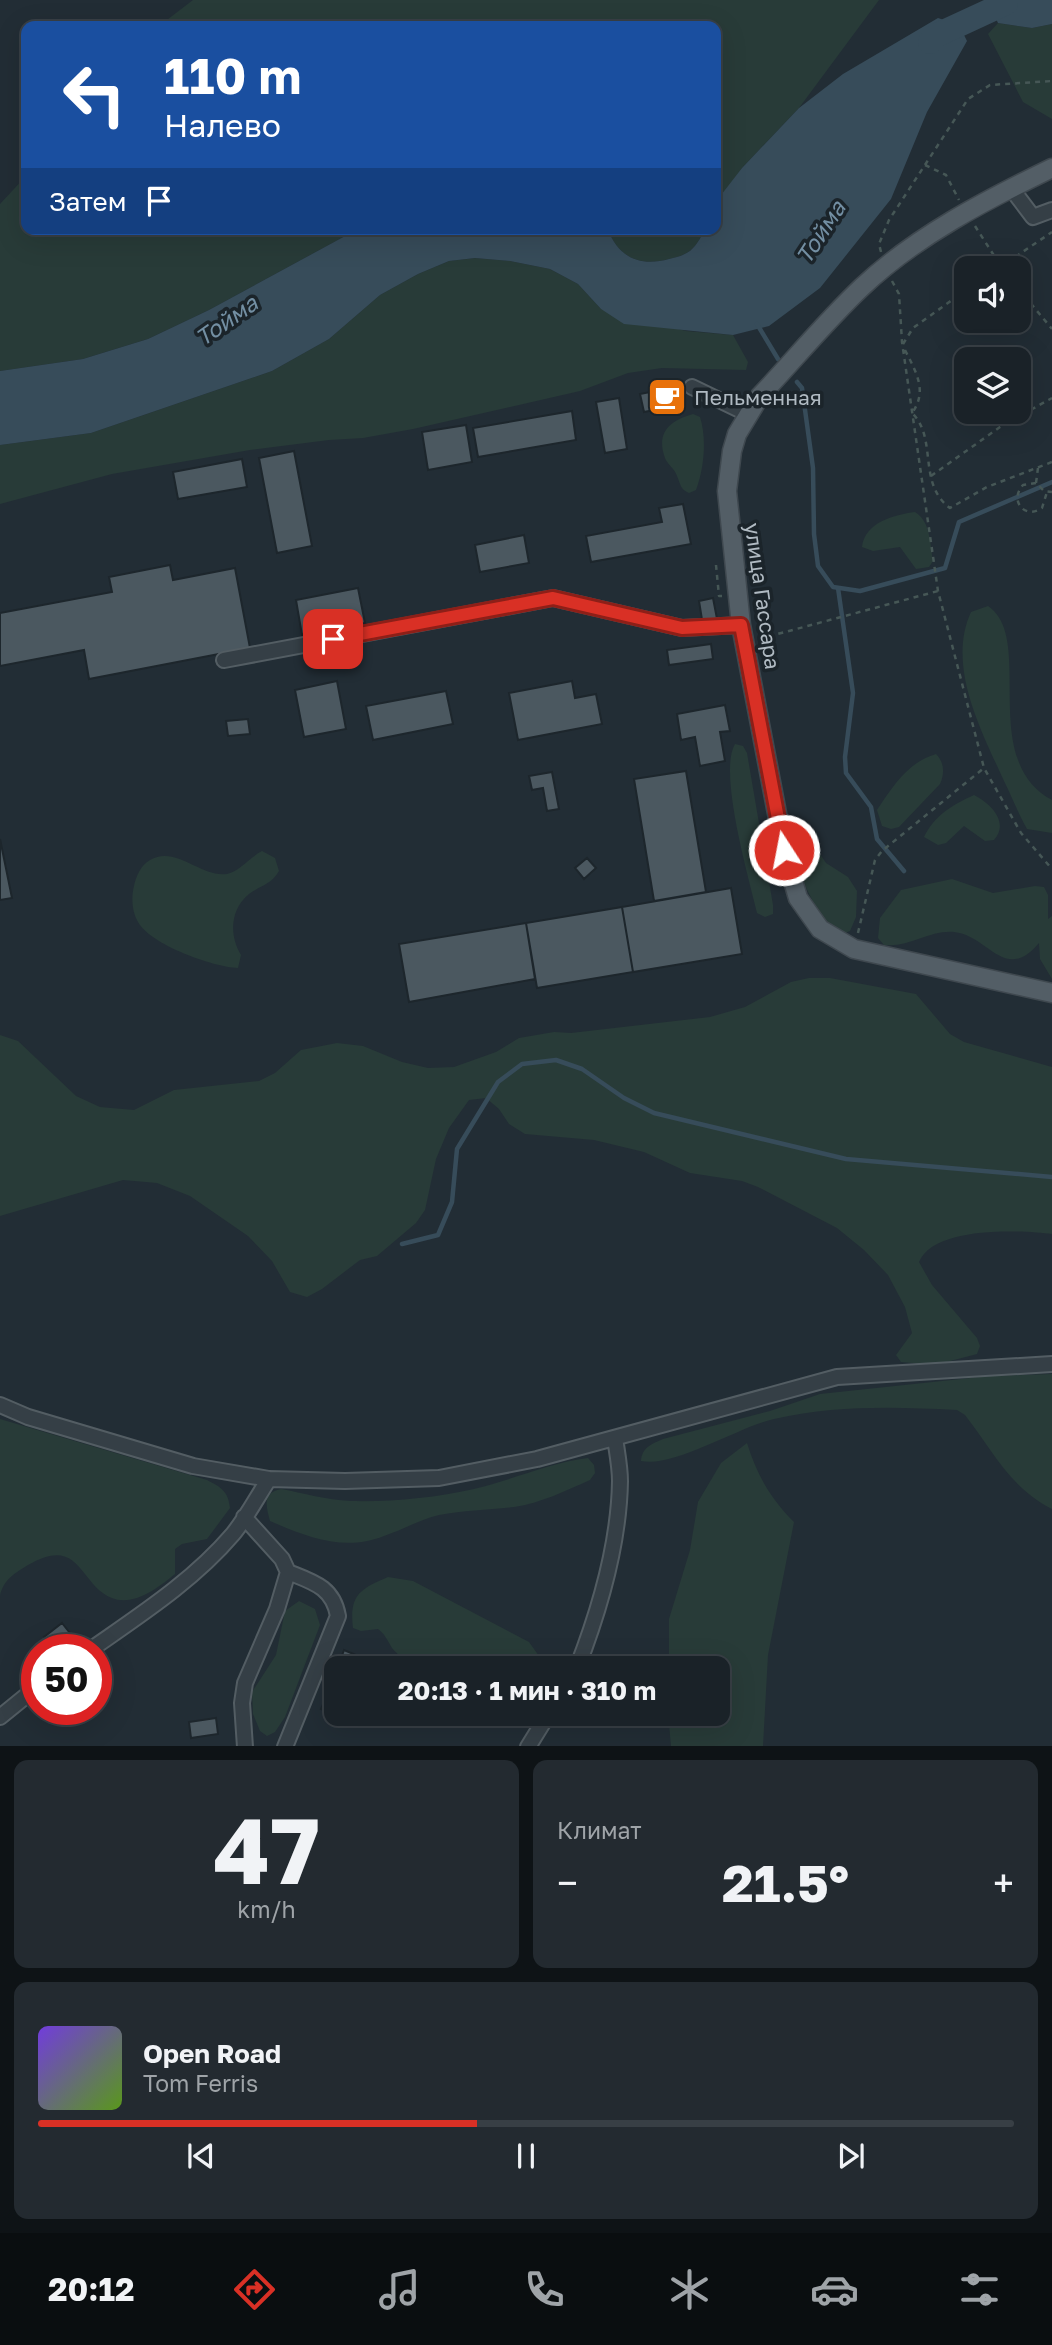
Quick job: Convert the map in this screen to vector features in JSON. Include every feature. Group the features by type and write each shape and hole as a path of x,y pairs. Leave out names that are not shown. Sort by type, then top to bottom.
{"main road":[{"name":"улица Гассара","path":"1052,168 1011,188 928,237 889,274 863,286 760,396 748,414 732,451 727,491 743,634 784,850 799,898 820,929 854,949 1052,993"}],"street":[{"path":"1011,188 1033,217 1052,210"},
{"path":"692,387 748,414"},
{"path":"224,660 553,598 682,628 743,634"},
{"path":"0,1405 28,1417 193,1466 269,1479 345,1481 439,1478 537,1459 837,1377 1052,1364"},
{"path":"581,1656 603,1592 612,1545 620,1481 615,1438"},
{"path":"112,1634 203,1566 234,1532 269,1479"},
{"path":"244,1517 282,1559 288,1572 277,1609 245,1683 242,1703 245,1746"},
{"path":"285,1746 338,1616 330,1594 321,1585 288,1572"},
{"path":"0,1717 21,1700"},
{"path":"528,1746 541,1726"}],"path":[{"path":"1052,81 990,85 968,99 889,220 879,244 899,294 903,345 938,591 984,768 1021,833 1052,869"},
{"path":"1017,256 1052,232"},
{"path":"886,286 889,274"},
{"path":"903,345 913,328 954,299"},
{"path":"1031,304 1052,329"},
{"path":"903,345 920,387 921,401 912,413"},
{"path":"931,475 1000,428 1052,398"},
{"path":"912,413 921,421 925,433 926,460 943,503 950,508 988,487 1052,462"},
{"path":"1037,483 1038,468"},
{"path":"1027,482 1037,483 1050,492 1042,509 1032,513 1022,510 1016,497 1019,488 1027,482"},
{"path":"743,634 833,619 938,591"},
{"path":"854,949 875,860 984,768"}],"green space":[{"path":"193,0 879,0 799,108 742,168 721,199 721,21 166,21"},
{"path":"998,23 1032,28 1052,24 1052,119 1023,102 988,34"},
{"path":"21,181 21,235 347,235 209,310 148,339 83,359 0,371 0,204"},
{"path":"610,235 702,235 688,252 649,262 632,258"},
{"path":"475,258 510,261 550,269 578,284 601,309 686,331 733,335 748,362 746,370 662,368 628,373 580,391 413,429 363,438 250,450 112,474 0,504 0,445 91,433 272,371 329,339 380,295 449,261"},
{"path":"693,414 700,417 704,454 696,490 689,493 682,488 676,473 666,460 662,441 672,423"},
{"path":"915,512 924,521 929,534 933,561 929,567 916,569 900,547 873,551 862,547 869,531 882,521"},
{"path":"988,606 1001,622 1008,644 1011,729 1017,757 1030,781 1052,800 1052,833 1027,829 986,742 970,698 965,676 964,633 971,612"},
{"path":"735,744 743,746 747,753 773,905 773,914 765,917 757,913 732,801 731,758"},
{"path":"936,754 943,768 940,784 899,827 891,829 882,826 877,810 895,784 917,763"},
{"path":"974,795 992,808 999,820 1000,826 994,840 985,841 964,826 946,843 938,845 924,837 933,823 945,812"},
{"path":"803,829 826,863 848,877 857,891 856,917 850,931 842,934 832,927 814,904 807,889 795,845 795,833"},
{"path":"262,851 275,858 279,871 269,882 249,894 238,907 233,931 241,955 238,968 214,964 184,953 156,939 138,922 133,909 133,891 139,871 150,860 169,856 217,874 227,874"},
{"path":"952,879 993,893 1044,887 1048,895 1048,919 1052,916 1052,979 1040,959 1039,943 1027,954 1016,959 996,954 966,935 954,932 902,944 884,945 878,938 880,918 901,890"},
{"path":"809,978 830,978 916,994 950,1034 964,1042 1052,1067 1052,1234 1000,1232 959,1236 928,1250 919,1262 932,1285 977,1338 980,1346 977,1354 935,1365 901,1362 896,1355 912,1333 905,1307 888,1275 864,1250 837,1228 742,1181 690,1173 644,1152 594,1140 525,1134 509,1124 499,1109 486,1098 469,1100 449,1128 436,1159 425,1210 416,1223 377,1256 360,1260 307,1297 290,1292 272,1261 248,1236 190,1196 157,1183 123,1180 0,1216 0,1035 18,1041 76,1096 100,1107 134,1110 174,1090 259,1081 275,1073 301,1050 337,1043 363,1046 402,1062 428,1068 454,1067 496,1052 519,1038 554,1032 571,1033 710,1017 745,1007 791,982"},
{"path":"1052,1374 1052,1509 1013,1480 965,1415 957,1410 866,1408 798,1414 759,1423 671,1459 641,1461 651,1444 663,1439 770,1411 820,1394 989,1376"},
{"path":"0,1419 207,1480 223,1491 230,1508 207,1539 182,1544 175,1549 175,1574 154,1590 137,1598 120,1600 101,1592 78,1565 59,1555 45,1557 10,1577 0,1596"},
{"path":"747,1443 765,1485 794,1522 768,1655 763,1746 671,1746 669,1726 730,1726 730,1656 669,1656 669,1619 690,1550 698,1502 721,1463"},
{"path":"588,1458 594,1465 595,1473 590,1480 553,1496 514,1507 439,1515 369,1541 340,1543 312,1537 270,1521 267,1510 268,1497 281,1489 350,1501 412,1499 474,1489"},
{"path":"388,1577 413,1581 529,1642 539,1656 401,1656 378,1629 361,1631 353,1628 355,1601 370,1585"},
{"path":"299,1601 315,1609 320,1625 285,1717 275,1732 267,1736 260,1731 253,1714 252,1692 276,1655 285,1611"}],"water":[{"path":"987,0 1052,0 1052,24 1032,28 998,23"},
{"path":"938,18 959,25 967,41 927,112 891,199 820,288 769,326 733,335 624,324 601,309 578,284 550,269 510,261 475,258 449,261 380,295 329,339 272,371 91,433 0,445 0,371 83,359 148,339 209,310 347,235 610,235 624,253 640,261 659,261 685,254 695,246 702,235 721,235 721,195 742,168 799,108 843,74"}],"building":[{"path":"670,388 674,406 644,412 640,394"},
{"path":"619,398 627,449 605,453 596,402"},
{"path":"572,411 576,440 478,457 473,428"},
{"path":"466,425 472,462 428,470 422,432"},
{"path":"294,451 312,546 277,553 259,458"},
{"path":"242,459 247,487 178,499 173,472"},
{"path":"683,504 691,544 591,562 586,536 662,522 659,508"},
{"path":"524,535 529,563 480,572 475,545"},
{"path":"170,565 173,580 235,568 250,648 89,679 84,650 0,666 0,613 112,592 109,577"},
{"path":"358,588 365,623 302,635 296,600"},
{"path":"713,598 718,624 703,626 699,601"},
{"path":"711,644 713,659 669,665 667,650"},
{"path":"337,681 346,729 304,737 295,690"},
{"path":"572,681 575,698 596,694 602,724 518,740 509,693"},
{"path":"446,691 453,724 373,740 366,706"},
{"path":"725,705 730,731 720,732 725,761 700,766 695,737 681,740 677,714"},
{"path":"248,719 250,734 228,736 226,721"},
{"path":"686,771 706,892 654,901 634,779"},
{"path":"552,772 559,809 547,811 543,788 532,790 529,776"},
{"path":"0,839 12,898 0,900"},
{"path":"587,858 596,868 584,879 575,868"},
{"path":"731,888 742,954 633,972 622,907"},
{"path":"622,907 633,972 537,988 526,923"},
{"path":"526,923 535,979 409,1002 399,944"},
{"path":"62,1623 71,1634 48,1634"},
{"path":"344,1650 358,1656 342,1656"},
{"path":"216,1718 218,1734 191,1738 189,1722"}],"waterway":[{"name":"Тойма","path":"930,42 937,35 1006,3 1006,0"},
{"path":"757,324 778,359"},
{"path":"797,382 802,388 813,468 814,534 818,566 833,587 860,591 945,568 959,522 1052,482"},
{"path":"838,588 853,693 845,757 846,773 871,807 877,839 904,871"},
{"path":"402,1244 438,1235 452,1202 457,1149 498,1082 522,1064 556,1060 582,1069 624,1098 654,1113 846,1159 1052,1177"}],"place":[{"name":"Пельменная","path":"667,397"}],"route":[{"path":"333,639 553,598 682,628 741,625 784,850"}]}
